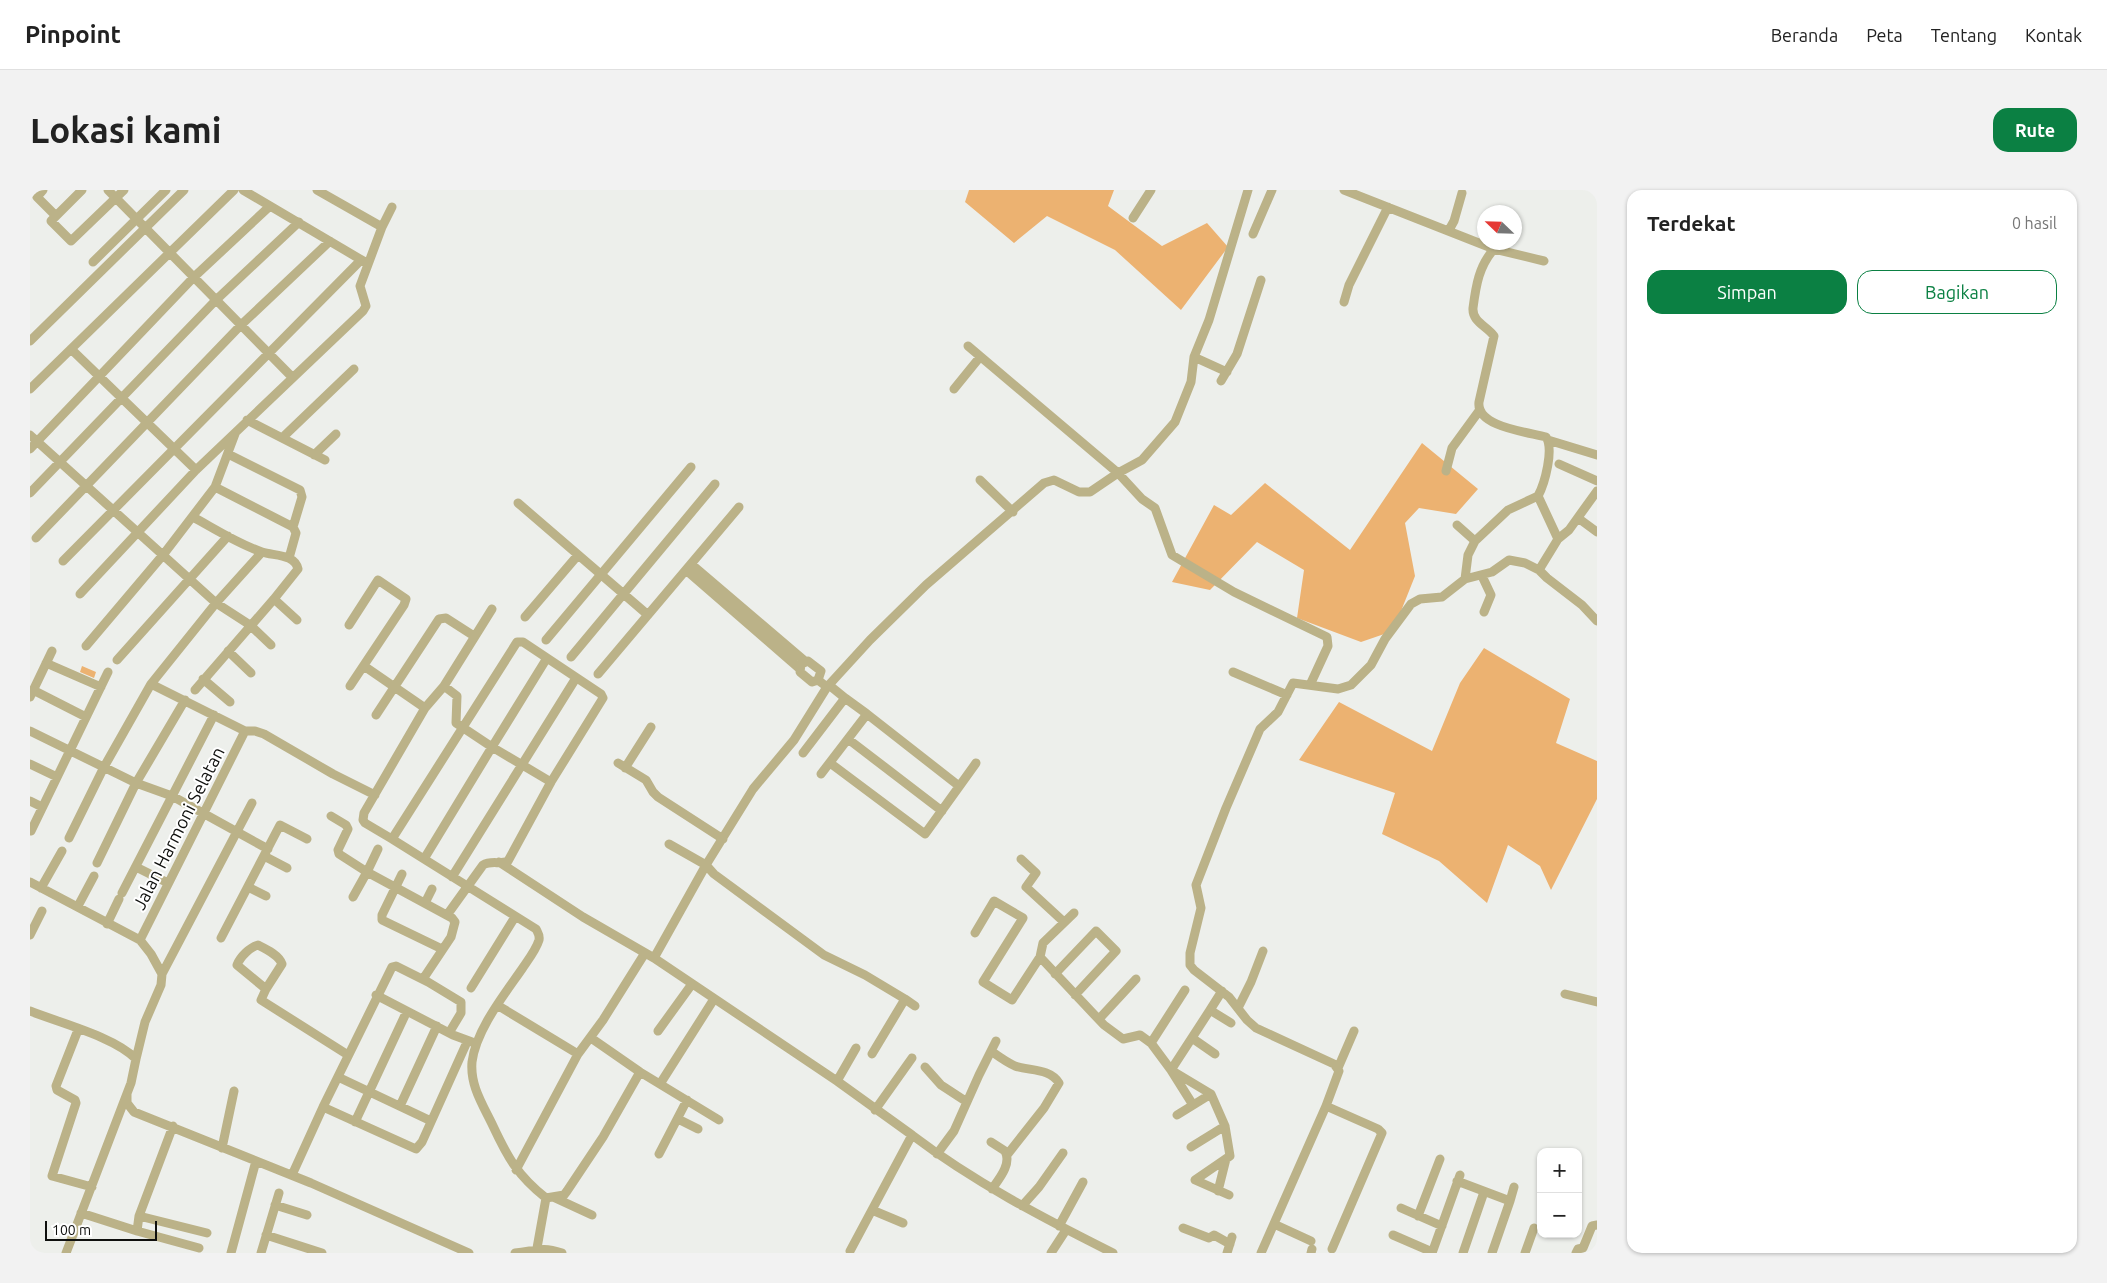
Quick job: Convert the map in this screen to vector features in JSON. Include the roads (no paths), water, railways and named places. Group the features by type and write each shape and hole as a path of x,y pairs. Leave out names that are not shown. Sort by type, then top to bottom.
{"street":[{"path":"43,190 37,197 56,216"},
{"path":"82,190 51,221 71,241 124,190"},
{"path":"108,190 292,377"},
{"path":"93,262 166,190"},
{"path":"30,341 184,190"},
{"path":"30,388 234,190"},
{"path":"243,190 364,261"},
{"path":"317,190 382,227"},
{"path":"1133,218 1151,190"},
{"path":"654,958 706,865 753,789 794,740 828,686 870,640 926,584 1048,481 1054,480 1079,492 1090,492 1118,473 1142,460 1175,422 1191,382 1194,357 1214,304 1248,190"},
{"path":"1253,234 1272,190"},
{"path":"1350,191 1416,220 1477,242"},
{"path":"1448,230 1454,221 1462,193"},
{"path":"30,449 34,438 99,376 194,277 270,206"},
{"path":"64,561 268,352 364,261 392,207"},
{"path":"1344,302 1352,280 1388,207"},
{"path":"30,493 216,300 299,222"},
{"path":"36,538 241,326 330,241"},
{"path":"1493,250 1484,260 1472,308 1472,313 1477,321 1494,336 1479,402 1479,411 1482,416 1502,427 1546,437 1548,440 1568,444 1597,455"},
{"path":"1498,250 1544,261"},
{"path":"80,594 196,470 362,311 366,306 360,286 364,261"},
{"path":"1221,381 1242,341 1261,280"},
{"path":"968,346 1118,473 1142,499 1157,510 1172,555 1234,592 1327,637 1328,646 1310,685"},
{"path":"70,349 196,470"},
{"path":"954,388 980,357"},
{"path":"1194,357 1227,372"},
{"path":"282,438 354,369"},
{"path":"1446,471 1452,448 1479,411"},
{"path":"247,420 326,460"},
{"path":"86,646 163,555 215,487 237,430"},
{"path":"314,455 336,434"},
{"path":"34,438 216,603 250,625 271,645"},
{"path":"1465,579 1468,555 1475,541 1508,510 1538,496 1544,481 1550,447 1548,440"},
{"path":"228,454 300,490 302,497 293,527"},
{"path":"1559,464 1597,481"},
{"path":"546,640 691,467"},
{"path":"980,480 1013,512"},
{"path":"570,657 715,484"},
{"path":"215,487 293,527 296,533 289,558"},
{"path":"1539,570 1558,539 1569,530 1597,491"},
{"path":"1538,496 1558,539"},
{"path":"518,502 648,615"},
{"path":"598,674 739,507"},
{"path":"193,517 262,552 289,558 296,562 298,566 297,572 195,690"},
{"path":"1578,518 1597,532"},
{"path":"1457,525 1475,541"},
{"path":"117,660 228,536"},
{"path":"69,838 104,767 151,684 216,603 262,552"},
{"path":"525,617 578,555"},
{"path":"1338,1068 1256,1028 1246,1020 1222,991 1190,965 1190,953 1201,908 1196,885 1260,729 1278,712 1294,683 1338,689 1351,685 1371,665 1386,639 1411,604 1420,599 1442,597 1465,579 1492,572 1512,560 1539,570 1582,605 1597,621"},
{"path":"688,567 803,665"},
{"path":"1482,576 1491,595 1484,612"},
{"path":"350,624 378,580 406,599 404,605 350,686"},
{"path":"274,599 297,620"},
{"path":"323,1107 412,1149 419,1147 472,1042 539,940 539,933 536,929 363,820 364,813 425,708 444,686 492,608"},
{"path":"376,715 441,618 446,618 474,636"},
{"path":"392,839 517,642 523,642 601,694 603,698 551,782 508,861 506,863 499,862 484,865 469,888 447,915"},
{"path":"52,651 31,693 86,717"},
{"path":"228,651 251,673"},
{"path":"424,859 547,658"},
{"path":"818,680 821,671 808,661 803,665 800,672 812,682 818,680 845,698 959,786"},
{"path":"46,663 101,687"},
{"path":"364,666 425,708"},
{"path":"31,831 108,672"},
{"path":"1234,672 1287,695"},
{"path":"452,877 576,678"},
{"path":"203,679 230,702"},
{"path":"151,684 245,731 255,731 264,734 333,774 375,795"},
{"path":"444,686 457,696 455,721 462,728 521,766 551,782"},
{"path":"802,753 845,698"},
{"path":"97,862 136,783 184,700"},
{"path":"821,774 867,714"},
{"path":"107,924 214,715"},
{"path":"652,727 622,766 646,780 658,797 723,839"},
{"path":"30,731 136,783 172,796 236,832 287,868"},
{"name":"Jalan Harmoni Selatan","path":"140,940 245,731"},
{"path":"848,739 942,811"},
{"path":"830,763 925,834 976,763"},
{"path":"30,764 57,778"},
{"path":"30,801 42,806"},
{"path":"66,1253 126,1094 145,1022 161,985 162,974 252,803"},
{"path":"332,816 346,825 348,829 338,854 394,888 447,915 455,922 455,928 423,979"},
{"path":"221,938 280,825 307,840"},
{"path":"669,844 706,865 714,874 809,945 915,1006"},
{"path":"354,897 378,849"},
{"path":"41,888 62,851"},
{"path":"1021,859 1036,873 1026,887 1064,922"},
{"path":"499,862 583,917 654,958 838,1081 937,1154 1022,1206 1113,1253"},
{"path":"136,867 168,883"},
{"path":"402,874 382,915 382,920 442,949"},
{"path":"78,906 94,876"},
{"path":"30,882 140,940 151,954 162,974"},
{"path":"248,887 266,896"},
{"path":"425,903 432,890"},
{"path":"975,933 994,901 1023,918 983,982 1012,1000 1040,957 1043,943 1074,913"},
{"path":"30,936 42,910"},
{"path":"471,988 516,917"},
{"path":"1055,974 1096,931 1116,951 1075,995"},
{"path":"266,989 237,965 238,961 253,946 258,945 282,960 281,968 266,989 262,1000 348,1055"},
{"path":"1238,1008 1263,951"},
{"path":"516,1170 578,1054 591,1038 645,953"},
{"path":"1040,957 1099,1019 1123,1039 1140,1035 1151,1043 1172,1070 1193,1105"},
{"path":"292,1176 376,996 393,966 423,979 461,1002 462,1013 450,1033"},
{"path":"1099,1019 1136,979"},
{"path":"658,1031 692,984"},
{"path":"1151,1043 1185,990"},
{"path":"1172,1070 1222,991"},
{"path":"1565,994 1597,1002"},
{"path":"376,996 472,1042"},
{"path":"660,1084 714,999"},
{"path":"872,1054 905,999"},
{"path":"497,1005 578,1054"},
{"path":"1210,1010 1231,1023"},
{"path":"355,1122 407,1011"},
{"path":"30,1012 115,1044 128,1051 136,1059"},
{"path":"400,1106 437,1026"},
{"path":"78,1030 56,1086 57,1090 75,1100 76,1103 51,1173 56,1178 92,1186"},
{"path":"1261,1253 1326,1106 1338,1075 1338,1068 1354,1031"},
{"path":"591,1038 640,1072 719,1120"},
{"path":"1192,1038 1215,1054"},
{"path":"937,1154 954,1132 996,1041"},
{"path":"472,1042 474,1086 482,1106 516,1170 530,1185 550,1197 592,1215"},
{"path":"838,1081 856,1048"},
{"path":"991,1051 1014,1065 1033,1068 1047,1074 1059,1083 1044,1108 1007,1155 1001,1177 992,1189"},
{"path":"875,1110 912,1058"},
{"path":"925,1067 941,1085 967,1102"},
{"path":"1172,1070 1211,1094 1225,1126 1230,1156 1195,1180 1229,1195"},
{"path":"550,1197 564,1195 567,1191 603,1137 640,1072"},
{"path":"338,1077 431,1121"},
{"path":"222,1148 234,1091"},
{"path":"126,1094 127,1103 134,1112 173,1126 292,1176 469,1253"},
{"path":"1177,1115 1211,1094"},
{"path":"659,1154 687,1100"},
{"path":"1326,1106 1378,1129 1382,1133 1332,1249"},
{"path":"678,1119 698,1129"},
{"path":"137,1231 139,1216 173,1126"},
{"path":"1192,1147 1225,1126"},
{"path":"850,1251 912,1135"},
{"path":"991,1142 999,1146 1007,1155"},
{"path":"1022,1206 1039,1187 1063,1153"},
{"path":"1218,1191 1226,1159"},
{"path":"1418,1216 1440,1159"},
{"path":"231,1253 256,1161"},
{"path":"1393,1235 1432,1253 1458,1178 1484,1192 1510,1201"},
{"path":"1051,1253 1083,1182"},
{"path":"1492,1253 1514,1187"},
{"path":"1463,1253 1484,1192"},
{"path":"261,1253 279,1193"},
{"path":"537,1248 550,1197"},
{"path":"275,1205 307,1215"},
{"path":"1401,1208 1442,1226"},
{"path":"872,1210 903,1223"},
{"path":"82,1213 199,1248"},
{"path":"139,1216 207,1233"},
{"path":"1274,1224 1311,1248"},
{"path":"1576,1253 1577,1249 1583,1248 1592,1226 1597,1225"},
{"path":"1184,1228 1209,1238 1214,1235 1230,1244"},
{"path":"1525,1253 1534,1228"},
{"path":"266,1235 322,1253"},
{"path":"515,1253 537,1248 562,1253"}]}
